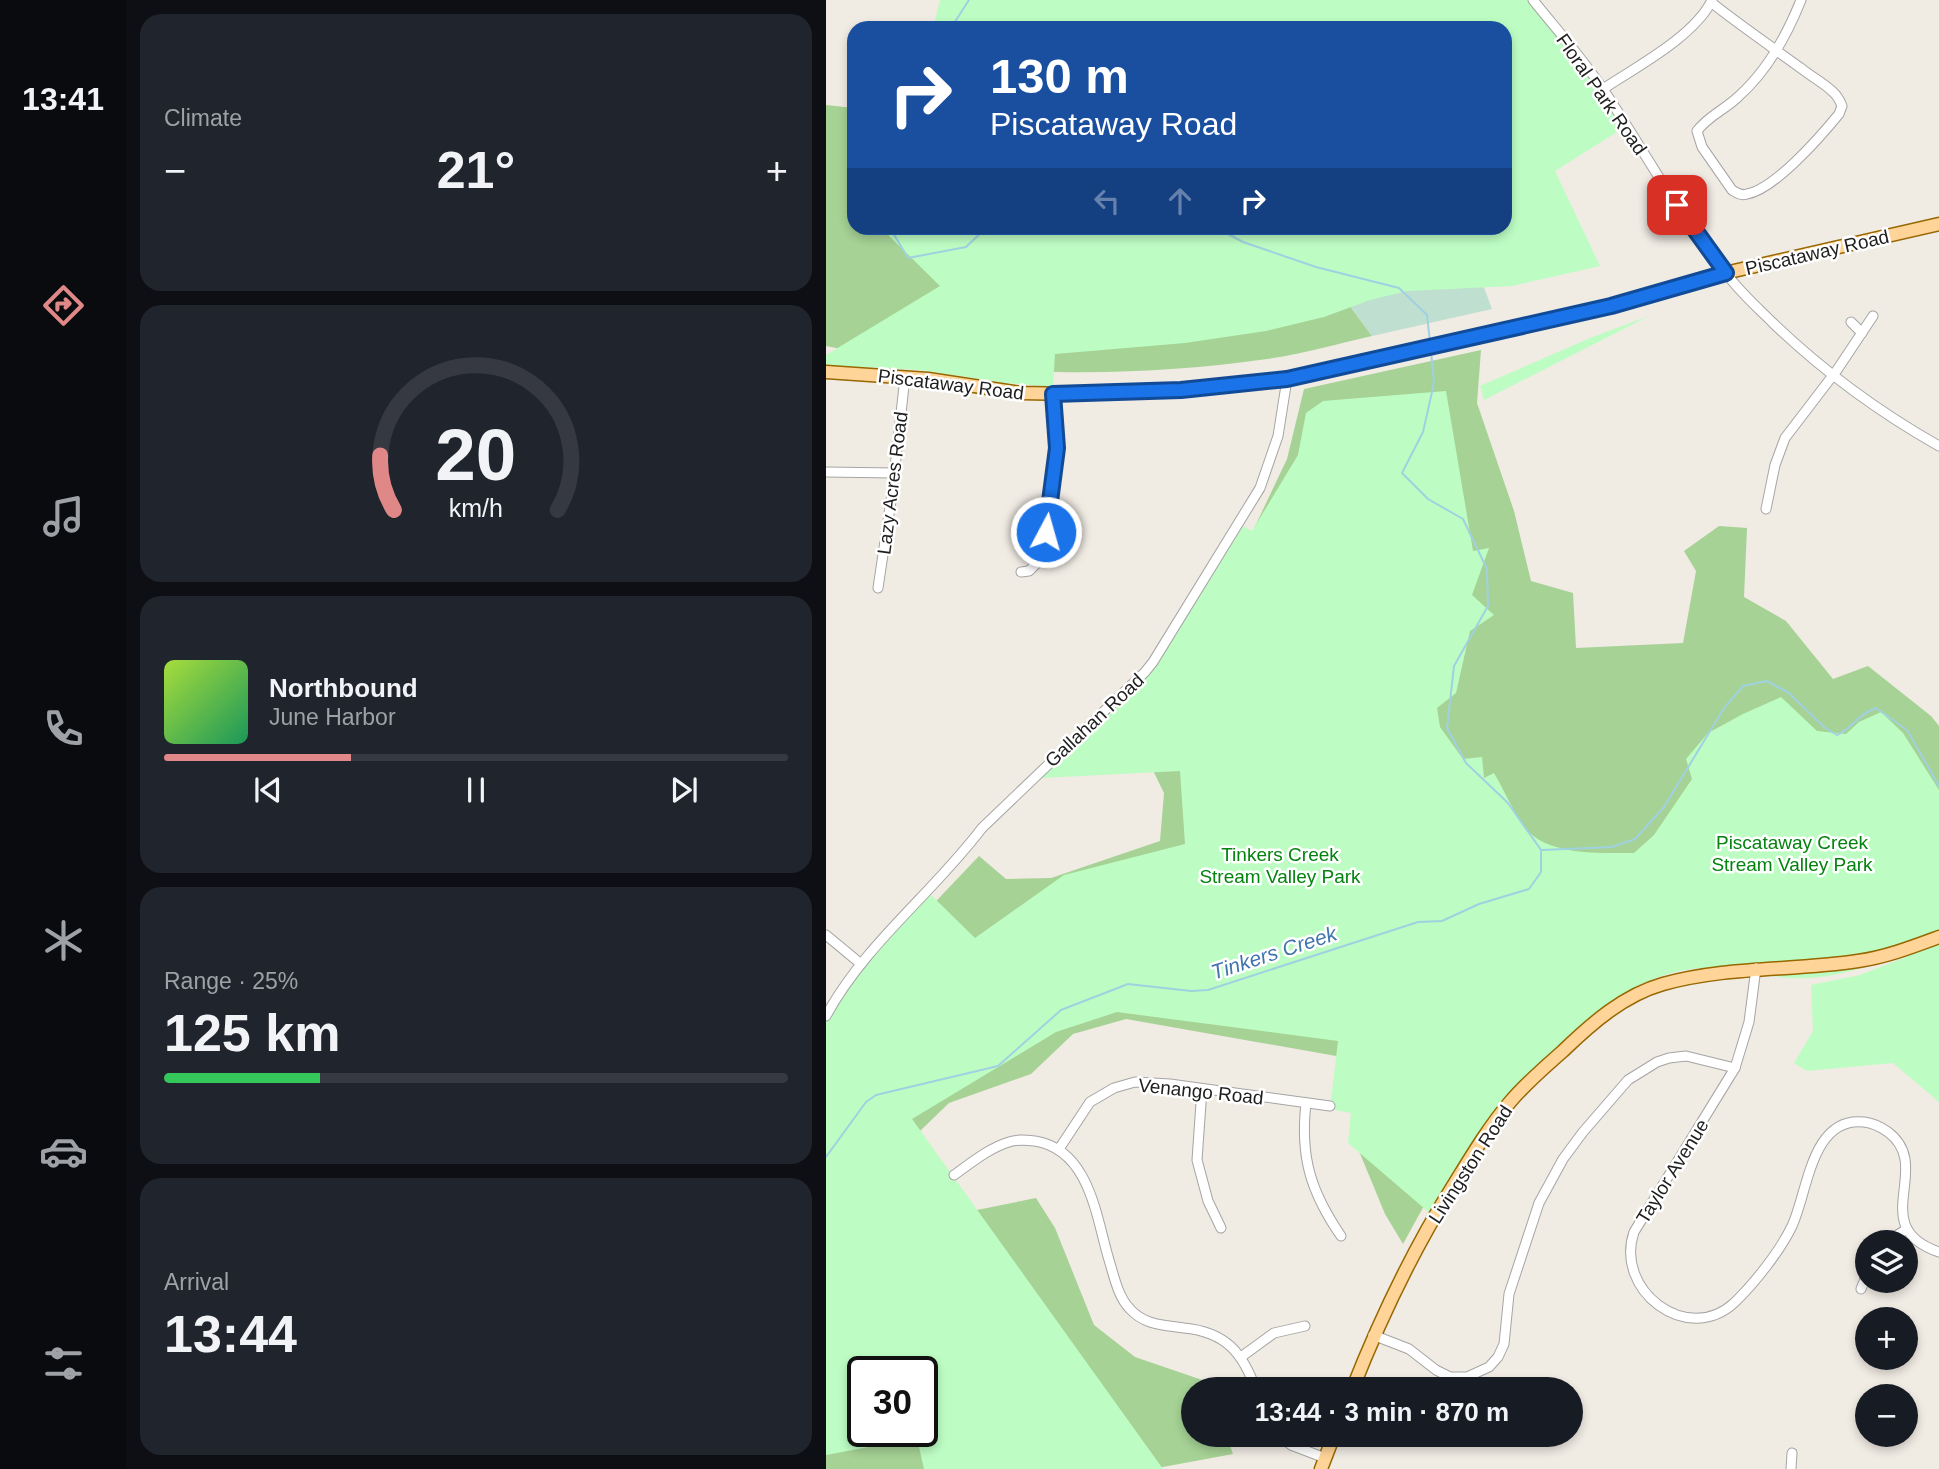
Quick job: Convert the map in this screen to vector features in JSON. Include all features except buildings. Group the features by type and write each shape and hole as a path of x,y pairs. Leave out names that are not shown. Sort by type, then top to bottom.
{"main road":[{"name":"Piscataway Road","path":"826,372 905,377 1009,392 1053,394 1181,390 1287,379 1611,306 1726,273 1939,223"},
{"name":"Livingston Road","path":"1357,1377 1373,1335 1431,1220 1470,1157 1510,1102 1591,1026 1636,995 1664,984 1756,968 1856,961 1890,955 1939,937"}],"street":[{"name":"Floral Park Road","path":"1533,0 1579,55 1681,211 1742,293 1832,374 1939,446"},
{"path":"1603,89 1670,45 1700,17 1712,1 1776,50 1835,93 1842,106 1839,114 1819,139 1782,173 1757,191 1746,195 1732,190 1702,147 1697,131 1752,83 1776,50 1788,33 1801,0"},
{"path":"1766,509 1775,464 1783,443 1832,374 1838,370 1873,317"},
{"path":"1851,322 1862,333"},
{"name":"Lazy Acres Road","path":"878,588 895,473 905,377"},
{"name":"Gallahan Road","path":"826,1016 861,964 982,828 1153,662 1260,488 1276,444 1287,379"},
{"path":"1021,572 1029,571 1037,563 1046,532 1057,448 1053,394"},
{"path":"826,471 895,473"},
{"path":"826,936 861,964"},
{"name":"Taylor Avenue","path":"1756,968 1749,1022 1735,1068 1634,1232 1629,1251 1641,1287 1652,1300 1676,1314 1696,1317 1715,1314 1736,1301 1786,1237 1814,1158 1826,1137 1837,1128 1851,1123 1867,1122 1880,1127 1891,1134 1902,1150 1906,1175 1902,1210 1907,1229"},
{"path":"1373,1335 1409,1349 1436,1370 1450,1377 1467,1377 1489,1367 1498,1357 1504,1343 1509,1294 1539,1203 1563,1159 1583,1132 1628,1080 1657,1062 1686,1056 1735,1068"},
{"name":"Venango Road","path":"1059,1149 1090,1102 1114,1088 1142,1081 1330,1106"},
{"path":"1202,1089 1197,1160 1208,1200 1221,1228"},
{"path":"1306,1103 1303,1140 1306,1163 1326,1211 1340,1236"},
{"path":"954,1175 982,1155 1010,1141 1023,1139 1042,1142 1059,1149 1077,1166 1085,1182 1114,1276 1130,1310 1143,1320 1187,1328 1216,1337 1241,1357 1251,1377"},
{"path":"1907,1229 1915,1241 1939,1252"},
{"path":"1241,1357 1274,1333 1305,1326"},
{"path":"1295,1447 1323,1463"},
{"path":"1791,1453 1791,1469"}],"green space":[{"path":"940,0 1531,0 1590,75 1625,127 1555,171 1600,266 1512,286 1407,291 1370,300 1324,317 1266,331 1185,343 1055,354 1053,387 920,370 826,365 826,355 940,286 888,235 1512,235 1512,21 935,21"},
{"path":"826,105 847,107 847,235 1339,235 1347,302 1372,336 1267,359 1212,366 1102,372 1046,372 936,364 826,346"},
{"path":"1451,235 1465,235 1492,309 1372,336 1347,302"},
{"path":"1649,316 1484,400 1480,386 1590,338"},
{"path":"1481,350 1477,403 1514,511 1531,581 1573,593 1576,648 1683,643 1696,571 1684,551 1719,526 1747,528 1744,597 1786,621 1833,679 1868,666 1931,716 1939,726 1939,924 1629,979 1471,1120 1403,1244 1385,1214 1354,1139 1353,1059 1126,1019 1073,1034 1031,1074 949,1103 920,1131 967,1212 1036,1198 1055,1228 1094,1325 1135,1357 1193,1377 1181,1377 1181,1447 1230,1447 1233,1454 1152,1469 826,1469 826,1048 882,958 979,856 1006,879 1051,878 1160,841 1164,793 1146,756 1287,459 1304,389"},
{"path":"1446,391 1473,551 1489,548 1472,595 1494,615 1470,631 1456,693 1437,708 1440,727 1463,759 1482,757 1484,778 1494,773 1528,831 1538,839 1563,849 1593,853 1634,853 1654,835 1692,779 1686,759 1708,733 1781,697 1817,731 1846,734 1859,722 1881,712 1903,733 1939,790 1939,937 1867,966 1830,976 1792,978 1702,968 1669,974 1638,986 1610,1003 1561,1047 1518,1099 1432,1215 1348,1143 1351,1113 1330,1109 1338,1041 1117,1012 1056,1032 912,1119 1163,1469 924,1469 919,1447 938,1447 938,1356 847,1356 847,1447 869,1447 826,1455 826,1017 829,1019 849,982 928,892 975,938 1064,875 1185,844 1180,771 1042,778 1039,775 1141,682 1168,647 1243,526 1252,531 1298,455 1306,413 1323,401"},
{"path":"1939,944 1939,1102 1893,1063 1807,1071 1794,1063 1813,1031 1811,985 1860,975"}],"waterway":[{"path":"956,21 969,0"},
{"path":"894,235 908,258 966,247 979,235"},
{"path":"1230,235 1316,267 1399,288 1427,315 1430,342"},
{"path":"1431,351 1434,383 1423,432 1402,473 1428,499 1463,519 1487,569 1488,606 1454,666 1447,728 1466,763 1508,803 1541,850"},
{"path":"1542,850 1612,847 1635,839 1664,807 1724,708 1743,686 1767,681 1789,693 1824,727 1837,735 1876,708 1907,730 1939,786"},
{"name":"Tinkers Creek","path":"826,1157 866,1102 876,1095 998,1066 1061,1010 1128,984 1191,991 1208,990 1418,922 1442,921 1479,904 1529,889 1541,872 1541,851"}],"route":[{"path":"1046,532 1057,448 1053,394 1181,390 1287,379 1611,306 1726,273 1677,205"}],"park label":[{"name":"Piscataway Creek Stream Valley Park","path":"1792,853"},
{"name":"Tinkers Creek Stream Valley Park","path":"1280,865"}]}
